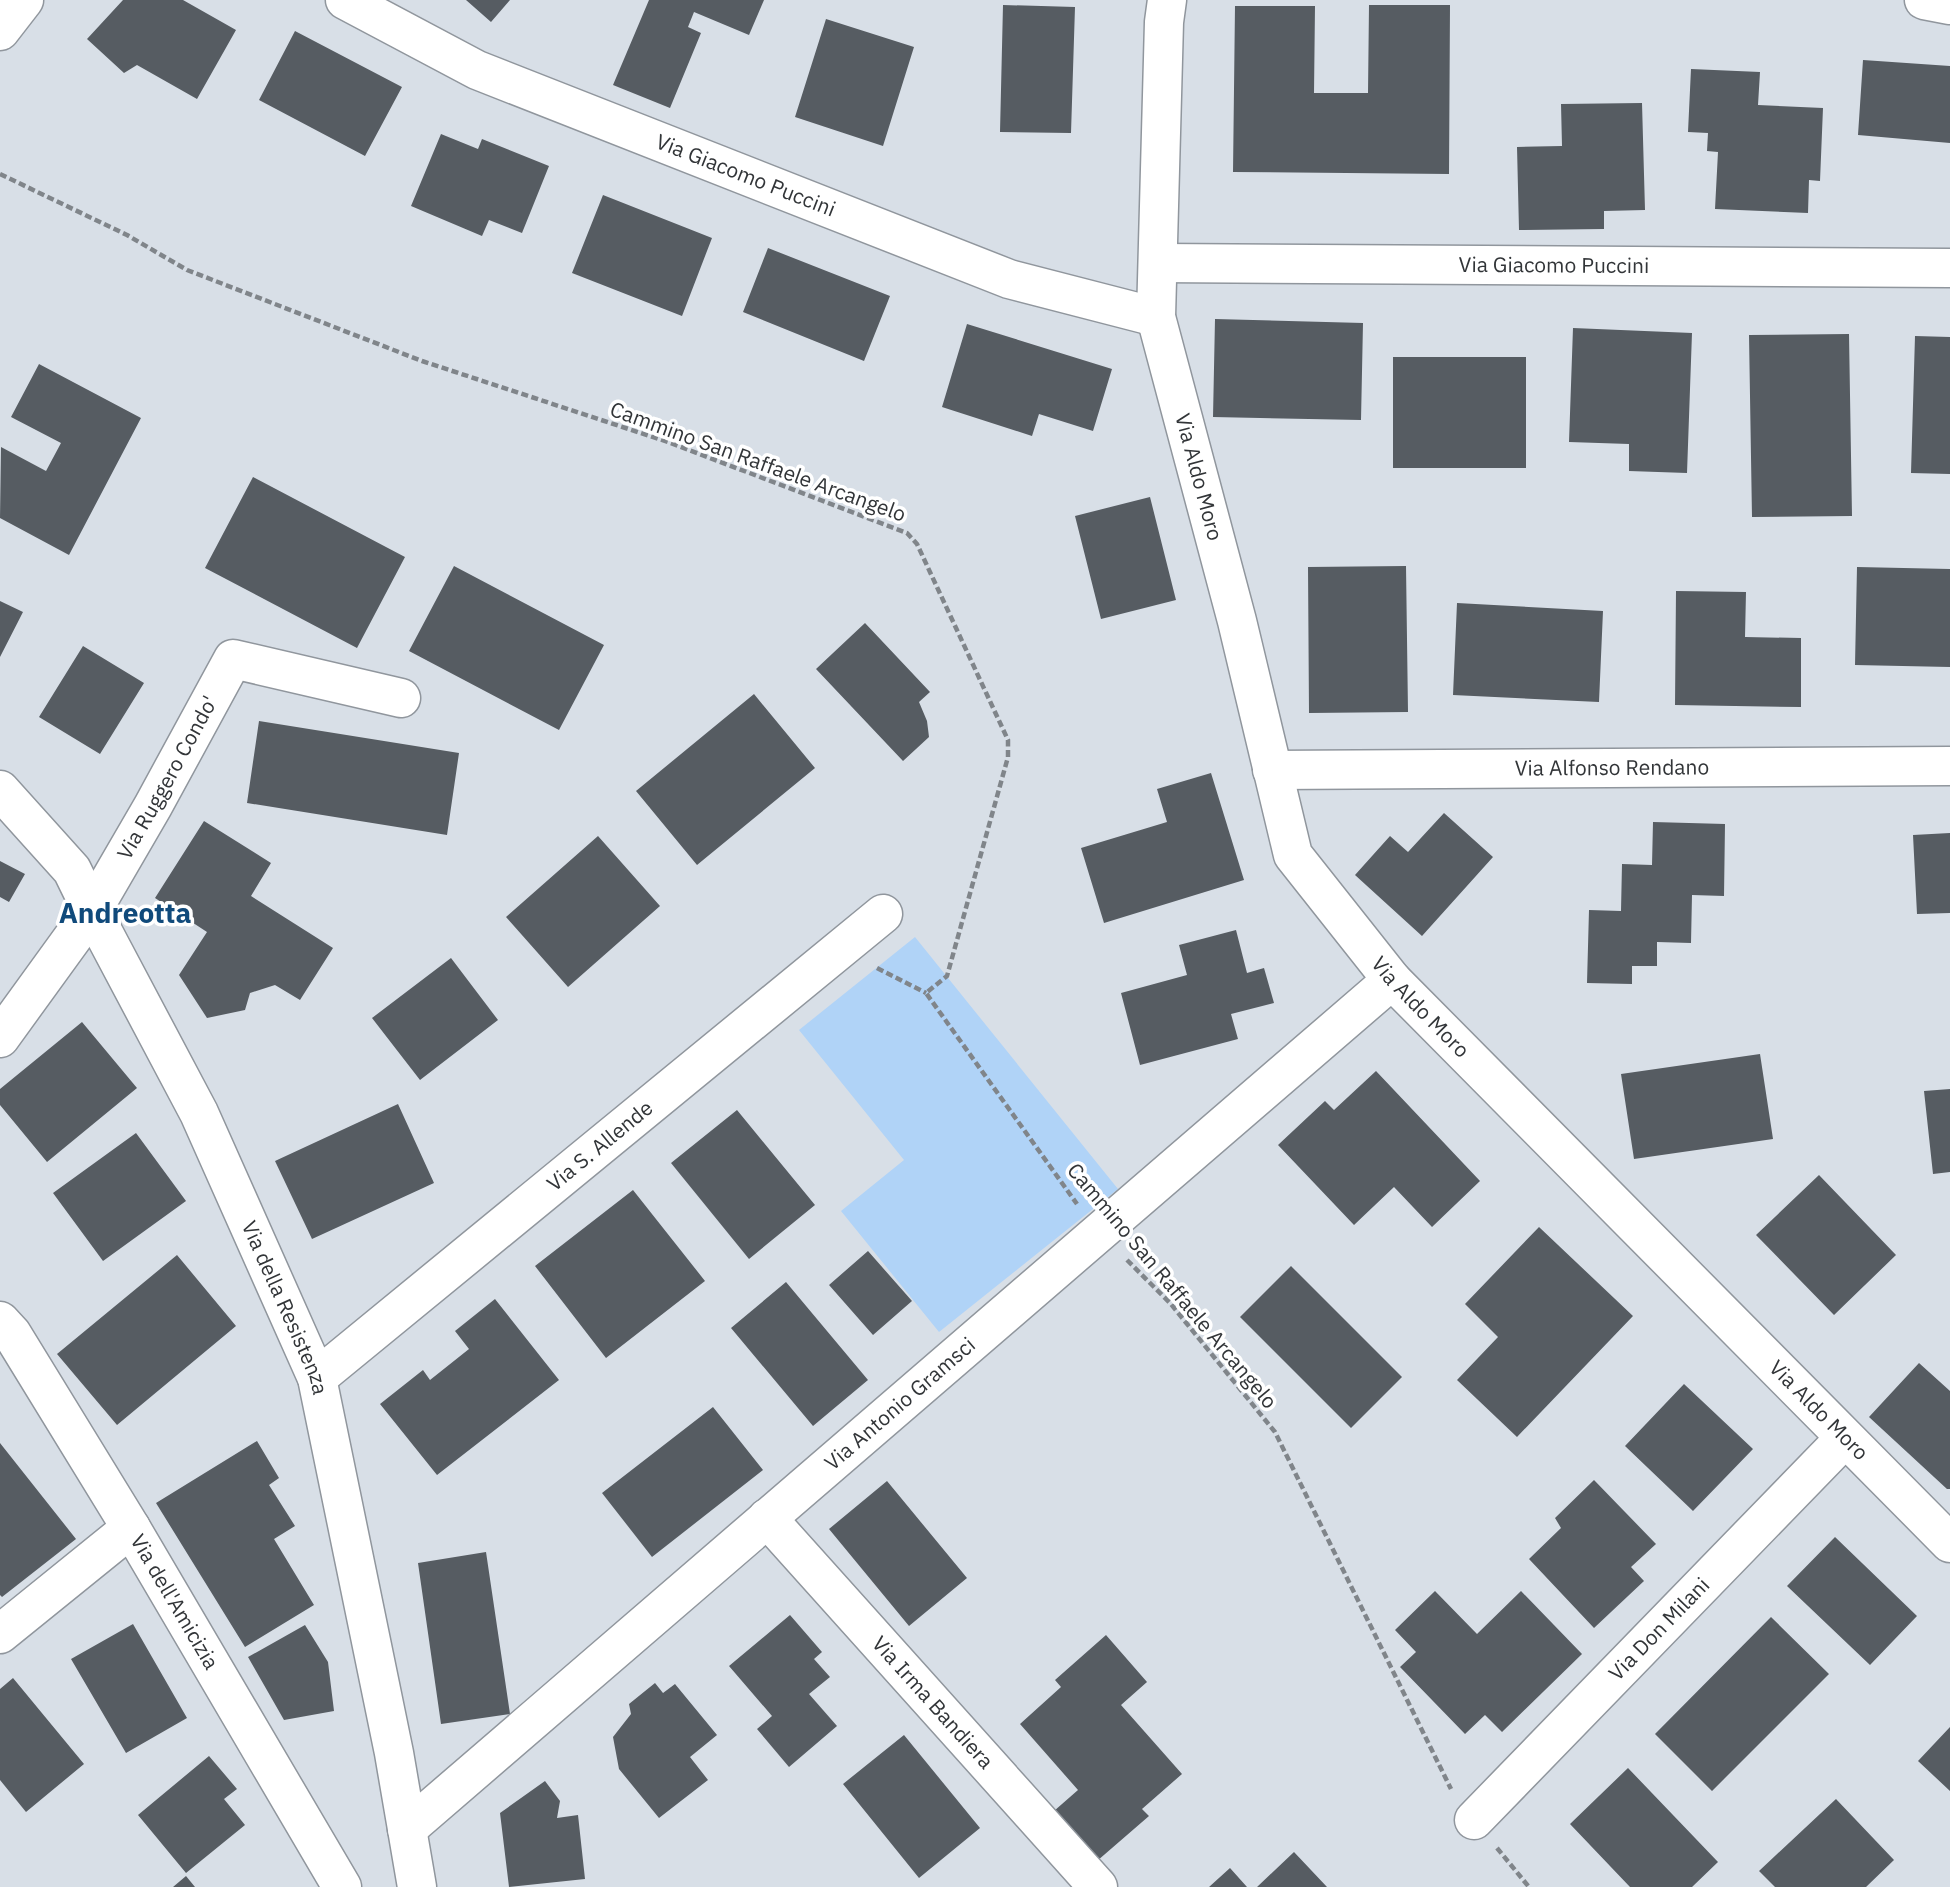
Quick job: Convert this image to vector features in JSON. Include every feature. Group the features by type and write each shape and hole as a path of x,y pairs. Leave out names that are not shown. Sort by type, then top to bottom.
{"street":[{"path":"0,31 24,0"},
{"name":"Via Giacomo Puccini","path":"345,0 477,70 970,264 1009,279 1156,317"},
{"name":"Via Aldo Moro","path":"1167,0 1164,22 1156,317 1237,621 1293,855 1392,980 1950,1543"},
{"path":"1924,0 1950,5"},
{"name":"Via Giacomo Puccini","path":"1158,263 1950,268"},
{"name":"Via Ruggero Condo'","path":"0,1038 92,911 233,659 401,698"},
{"name":"Via Alfonso Rendano","path":"1272,770 1950,766"},
{"name":"Via della Resistenza","path":"0,790 72,870 199,1112 317,1378 394,1753 417,1887"},
{"name":"Via S. Allende","path":"317,1378 883,914"},
{"name":"Via Antonio Gramsci","path":"407,1829 1392,980"},
{"name":"Via dell'Amicizia","path":"0,1321 12,1334 131,1528 340,1886"},
{"name":"Via Don Milani","path":"1474,1820 1845,1438"},
{"name":"Via Irma Bandiera","path":"767,1518 1098,1887"},
{"path":"0,1634 131,1528"}],"path":[{"name":"Cammino San Raffaele Arcangelo","path":"0,174 127,235 187,270 422,361 668,442 907,533 917,544 1008,740 1008,757 947,976 926,993 1081,1210 1170,1303 1275,1432 1443,1776"},
{"path":"877,968 926,993"}],"shaded area":[{"path":"915,937 1118,1189 939,1332 841,1211 904,1160 799,1030"}],"building":[{"path":"123,0 183,0 236,30 197,99 137,65 124,73 87,39"},
{"path":"466,0 510,0 491,22"},
{"path":"649,0 764,0 749,35 694,12 688,27 701,33 670,108 613,85"},
{"path":"1003,5 1075,7 1071,133 1000,132"},
{"path":"1369,5 1450,5 1449,174 1233,172 1235,6 1315,6 1314,93 1368,93"},
{"path":"826,19 914,47 883,146 795,117"},
{"path":"295,31 402,87 365,156 259,100"},
{"path":"1863,60 1950,66 1950,143 1858,135"},
{"path":"1691,69 1760,72 1758,105 1823,108 1820,181 1809,180 1808,213 1715,209 1718,152 1707,151 1708,133 1688,132"},
{"path":"1642,103 1645,210 1604,211 1604,229 1519,230 1517,147 1562,146 1561,104"},
{"path":"441,134 478,149 482,139 549,166 522,233 489,220 482,236 411,206"},
{"path":"603,195 712,238 682,316 572,273"},
{"path":"768,248 890,296 864,361 743,312"},
{"path":"1215,319 1363,323 1361,420 1213,417"},
{"path":"967,324 1112,369 1093,431 1039,414 1032,436 942,407"},
{"path":"1573,328 1692,333 1687,473 1629,471 1629,444 1569,442"},
{"path":"1849,334 1852,516 1752,517 1749,335"},
{"path":"1915,336 1950,337 1950,474 1911,473"},
{"path":"1393,357 1526,357 1526,468 1393,468"},
{"path":"39,364 141,418 69,555 0,518 1,447 46,471 61,443 11,417"},
{"path":"253,477 405,557 357,648 205,568"},
{"path":"1150,497 1176,600 1101,619 1075,516"},
{"path":"454,566 604,645 559,730 409,651"},
{"path":"1406,566 1408,712 1309,713 1308,567"},
{"path":"1857,567 1950,569 1950,667 1855,665"},
{"path":"1676,591 1746,592 1745,637 1801,638 1801,707 1675,705"},
{"path":"0,601 23,612 0,657"},
{"path":"1457,603 1603,611 1599,702 1453,695"},
{"path":"865,623 930,692 919,702 927,721 929,737 903,761 816,669"},
{"path":"83,646 144,683 100,754 39,717"},
{"path":"754,694 815,768 697,865 636,791"},
{"path":"259,721 459,753 447,835 247,803"},
{"path":"1211,773 1244,880 1104,923 1081,848 1167,822 1157,789"},
{"path":"1444,813 1493,857 1422,936 1355,875 1390,836 1408,852"},
{"path":"204,821 271,863 251,896 333,948 300,1000 275,985 250,993 245,1010 207,1018 179,975 207,932 155,898"},
{"path":"1653,822 1725,824 1724,896 1692,895 1691,943 1657,942 1657,966 1632,966 1632,984 1587,983 1589,910 1621,911 1622,864 1652,865"},
{"path":"1950,833 1950,913 1917,914 1913,835"},
{"path":"598,836 660,906 568,987 506,917"},
{"path":"0,861 25,874 9,902 0,897"},
{"path":"1236,930 1247,973 1264,968 1274,1003 1231,1014 1238,1039 1140,1065 1121,993 1187,975 1179,945"},
{"path":"451,958 498,1020 420,1080 372,1018"},
{"path":"82,1022 137,1088 47,1162 0,1105 0,1089"},
{"path":"1760,1054 1773,1139 1634,1159 1621,1074"},
{"path":"1376,1071 1480,1181 1432,1227 1394,1187 1354,1225 1278,1145 1325,1101 1334,1110"},
{"path":"1950,1089 1950,1172 1933,1174 1924,1091"},
{"path":"398,1104 434,1183 312,1239 275,1161"},
{"path":"737,1110 815,1205 749,1259 671,1163"},
{"path":"136,1133 186,1201 103,1261 53,1193"},
{"path":"1819,1175 1896,1255 1834,1315 1756,1235"},
{"path":"633,1190 705,1281 606,1358 535,1266"},
{"path":"1539,1227 1633,1316 1517,1437 1457,1380 1498,1337 1465,1304"},
{"path":"868,1251 912,1301 873,1335 829,1285"},
{"path":"177,1255 236,1326 117,1425 57,1354"},
{"path":"1291,1266 1402,1377 1351,1428 1240,1317"},
{"path":"786,1282 868,1380 813,1426 731,1328"},
{"path":"495,1299 559,1380 437,1475 380,1404 423,1370 430,1380 469,1349 455,1331"},
{"path":"1919,1363 1950,1391 1950,1489 1869,1417"},
{"path":"1684,1384 1753,1449 1693,1511 1625,1446"},
{"path":"713,1407 763,1470 652,1557 602,1493"},
{"path":"257,1441 279,1478 269,1485 295,1526 274,1539 314,1605 245,1647 156,1503"},
{"path":"0,1443 76,1539 2,1597 0,1595"},
{"path":"1594,1480 1656,1544 1631,1567 1644,1581 1594,1628 1529,1559 1561,1528 1555,1518"},
{"path":"887,1481 967,1578 909,1626 829,1529"},
{"path":"1835,1537 1917,1616 1870,1665 1787,1586"},
{"path":"486,1552 510,1714 441,1724 418,1563"},
{"path":"1435,1591 1477,1634 1521,1591 1582,1654 1502,1732 1485,1715 1465,1734 1400,1667 1416,1652 1395,1630"},
{"path":"790,1615 822,1652 814,1659 830,1677 809,1694 837,1726 789,1767 757,1729 772,1716 729,1666"},
{"path":"1771,1617 1829,1674 1712,1791 1655,1734"},
{"path":"133,1624 187,1718 126,1753 71,1659"},
{"path":"305,1625 328,1662 334,1711 284,1720 248,1657"},
{"path":"1106,1635 1147,1682 1121,1705 1182,1774 1142,1809 1149,1816 1097,1861 1054,1811 1078,1790 1020,1724 1061,1687 1055,1680"},
{"path":"13,1678 84,1764 26,1812 0,1780 0,1689"},
{"path":"655,1683 663,1693 675,1684 717,1735 690,1757 708,1780 659,1818 619,1769 613,1737 631,1714 629,1704"},
{"path":"1950,1727 1950,1791 1918,1761"},
{"path":"904,1735 980,1828 919,1878 843,1784"},
{"path":"209,1756 237,1789 224,1799 245,1825 186,1873 138,1815"},
{"path":"1628,1768 1718,1862 1692,1887 1630,1887 1570,1824"},
{"path":"545,1781 560,1801 557,1818 578,1815 585,1879 509,1887 500,1813"},
{"path":"1836,1799 1894,1860 1866,1887 1775,1887 1759,1871"},
{"path":"1294,1852 1327,1887 1257,1887"},
{"path":"1230,1868 1247,1887 1209,1887"},
{"path":"186,1876 195,1887 173,1887"}],"district":[{"name":"Andreotta","path":"125,913"}]}
